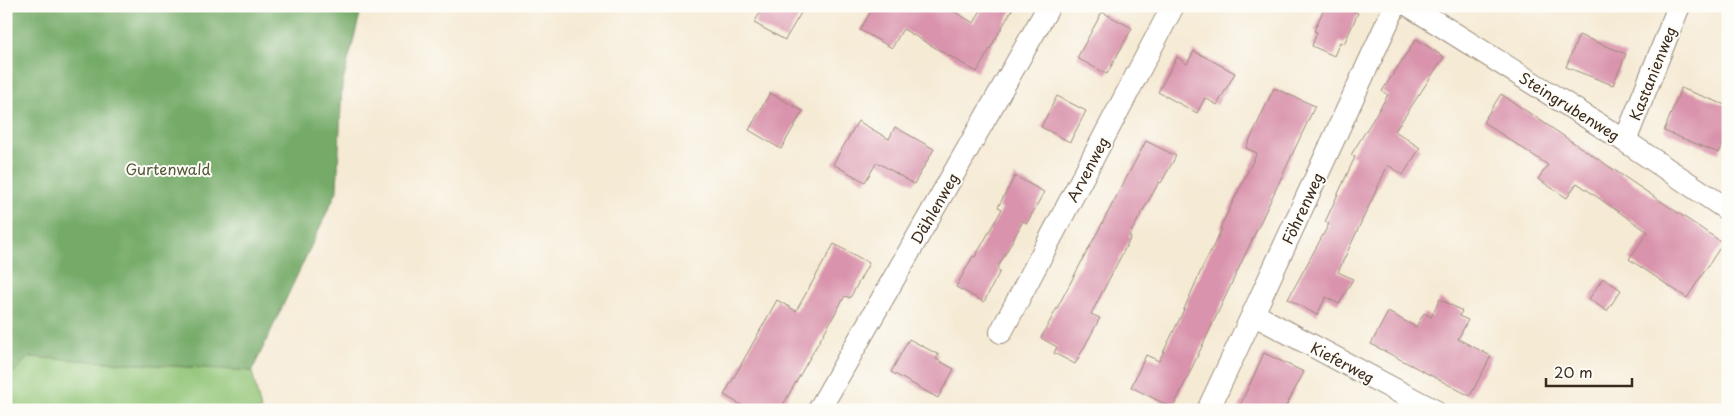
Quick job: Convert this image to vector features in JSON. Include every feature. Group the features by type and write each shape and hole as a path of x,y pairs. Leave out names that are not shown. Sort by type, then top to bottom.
{"street":[{"name":"Dählenweg","path":"819,410 1049,6"},
{"name":"Arvenweg","path":"1001,332 1173,6"},
{"name":"Föhrenweg","path":"1208,410 1395,6"},
{"name":"Steingrubenweg","path":"1410,6 1625,140 1728,210"},
{"name":"Kastanienweg","path":"1625,140 1679,6"},
{"name":"Kieferweg","path":"1254,314 1433,410"}],"green space":[{"name":"Gurtenwald","path":"6,6 362,6 342,86 337,191 252,371 29,357 6,380"},
{"path":"29,357 252,371 261,410 6,410 6,380"}],"building":[{"path":"764,6 805,6 785,40 754,23"},
{"path":"864,6 944,6 974,23 983,6 1014,6 977,72 903,29 892,48 860,30 871,11"},
{"path":"1325,6 1343,6 1358,13 1344,44 1340,42 1334,56 1312,46 1317,32 1314,31"},
{"path":"1102,12 1132,28 1107,74 1077,58"},
{"path":"1579,35 1626,54 1613,85 1566,67"},
{"path":"1416,39 1444,57 1395,131 1420,148 1403,175 1388,165 1338,272 1353,279 1339,304 1326,297 1317,315 1288,299 1329,224 1325,222 1355,157 1351,155 1388,95 1382,91"},
{"path":"1194,51 1235,73 1217,105 1205,98 1197,113 1158,92 1177,57 1187,64"},
{"path":"1274,88 1315,106 1173,408 1131,387 1146,355 1159,361 1181,316 1222,229 1220,228 1257,153 1246,148"},
{"path":"1681,88 1728,106 1728,132 1719,153 1664,131"},
{"path":"770,93 803,111 781,149 749,130"},
{"path":"1501,94 1723,243 1687,298 1629,259 1648,232 1577,183 1567,198 1538,179 1548,165 1483,122"},
{"path":"1057,96 1086,111 1070,142 1041,127"},
{"path":"858,121 889,139 895,127 934,149 914,184 877,162 865,182 833,164"},
{"path":"1146,141 1176,156 1129,236 1131,237 1091,314 1100,318 1075,364 1054,353 1057,347 1041,338"},
{"path":"1015,176 1044,192 1027,223 1023,221 997,269 1000,271 984,302 956,287 1002,209 998,207"},
{"path":"834,244 869,263 850,298 845,296 780,410 750,410 724,395 777,300 796,311"},
{"path":"1603,278 1621,290 1607,311 1589,299"},
{"path":"1440,299 1462,311 1459,316 1468,320 1458,339 1491,356 1470,396 1371,344 1388,312 1416,327 1424,313 1431,317"},
{"path":"909,339 939,355 936,359 954,369 938,398 891,372"},
{"path":"1264,353 1304,372 1284,410 1238,410"}]}
